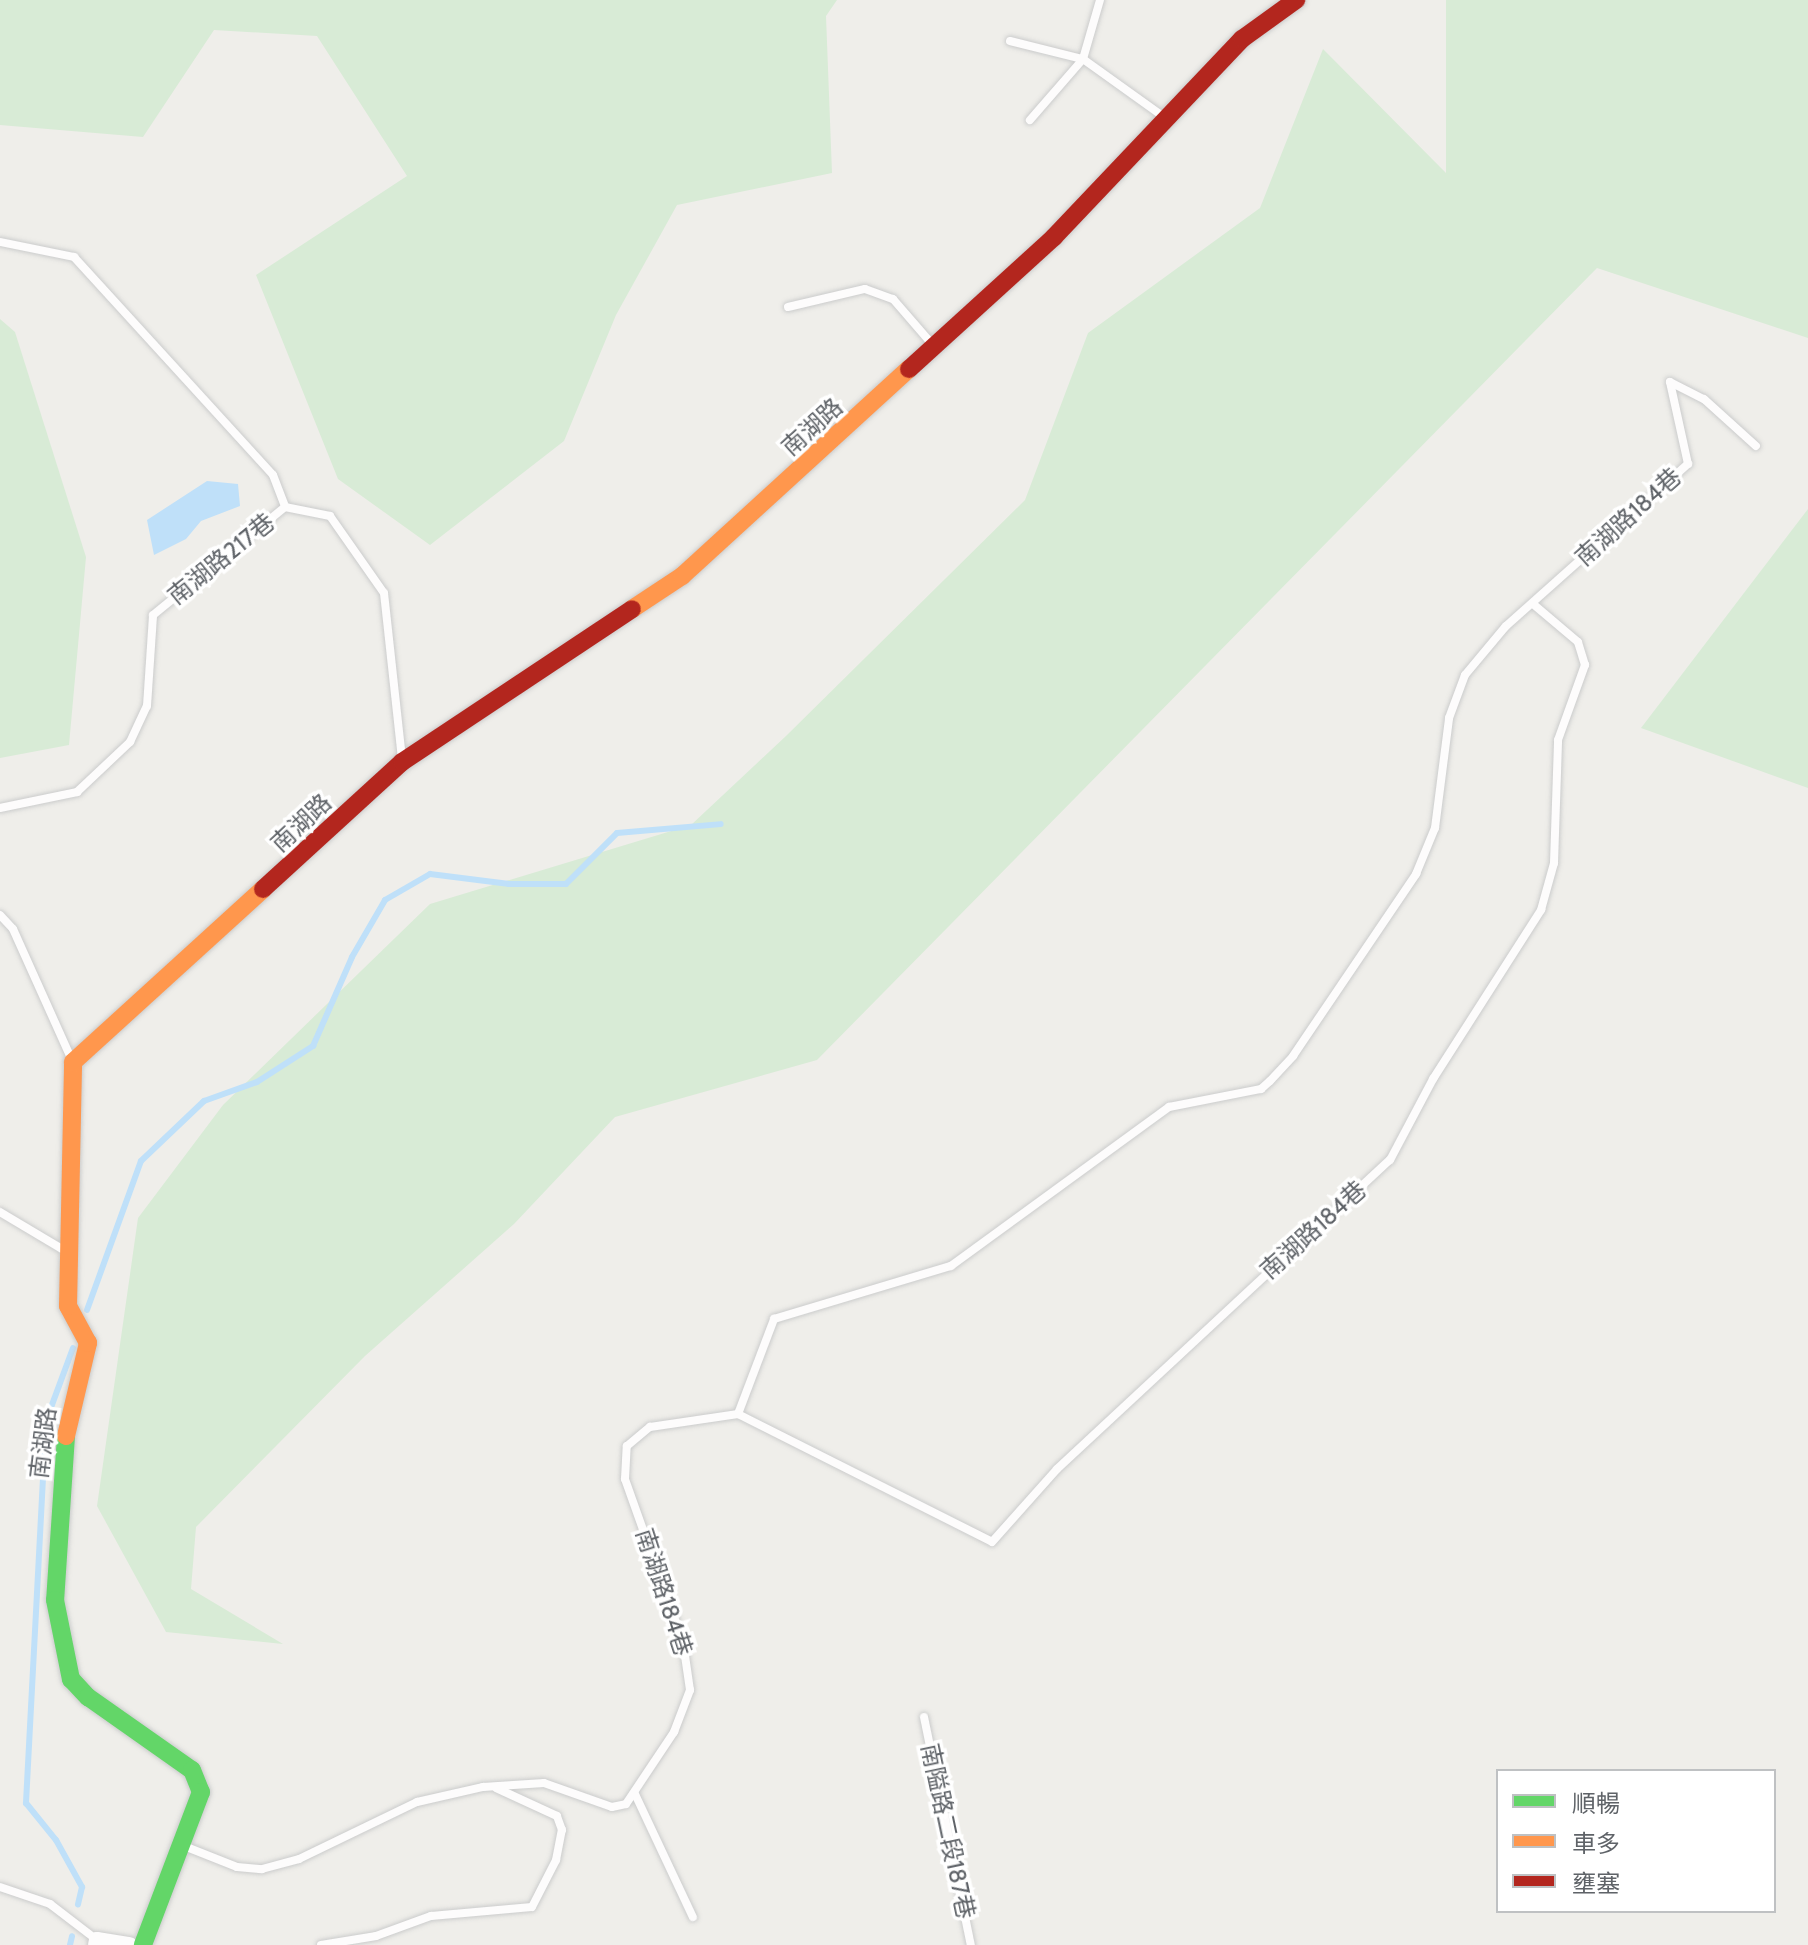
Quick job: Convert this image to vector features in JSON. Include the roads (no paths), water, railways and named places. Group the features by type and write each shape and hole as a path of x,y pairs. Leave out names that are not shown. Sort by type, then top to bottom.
{"street":[{"name":"南湖路","path":"143,1945 201,1792 192,1770 88,1697 71,1679 59,1636 55,1600 62,1469 69,1409 88,1343 68,1306 73,1062 402,762 682,576 1054,237 1242,39 1296,0"},
{"path":"96,1943 130,1945"}],"lane":[{"path":"1030,120 1083,59 1100,0"},
{"path":"1010,41 1083,59 1164,118"},
{"name":"南湖路217巷","path":"0,242 74,257 273,475 285,507"},
{"path":"788,307 865,289 893,299 935,348"},
{"name":"南湖路184巷","path":"738,1414 774,1319 951,1266 1169,1107 1261,1089 1280,1071 1416,874 1435,828 1454,698 1484,648 1688,464 1670,382 1704,399 1756,446"},
{"name":"南湖路217巷","path":"285,507 330,516 384,593 402,762"},
{"name":"南湖路217巷","path":"0,808 77,792 130,742 147,706 153,615 285,507"},
{"name":"南湖路184巷","path":"635,1794 674,1732 687,1704 690,1680 683,1642 625,1479 623,1457 637,1435 650,1427 738,1414 992,1542 1057,1469 1390,1160 1550,887 1558,740 1585,665 1578,642 1533,604"},
{"path":"0,915 13,929 73,1062"},
{"path":"0,1212 68,1253"},
{"name":"南隘路二段187巷","path":"924,1717 971,1945"},
{"path":"182,1845 237,1867 262,1869 299,1859 417,1802 491,1787 544,1783 612,1807 626,1804 635,1794 693,1917"},
{"path":"321,1945 376,1936 431,1916 532,1907 556,1860 562,1830 557,1816 491,1787"},
{"path":"0,1887 50,1904 96,1943"}],"water":[{"path":"207,481 238,484 240,506 201,521 186,539 154,555 147,520"}],"waterway":[{"path":"87,1310 141,1161 204,1101 257,1082 313,1046 352,957 385,900 430,874 509,884 566,884 617,833 721,824"},
{"path":"73,1348 46,1421 26,1803 56,1840 82,1887 78,1905"},
{"path":"70,1945 72,1936"}]}
